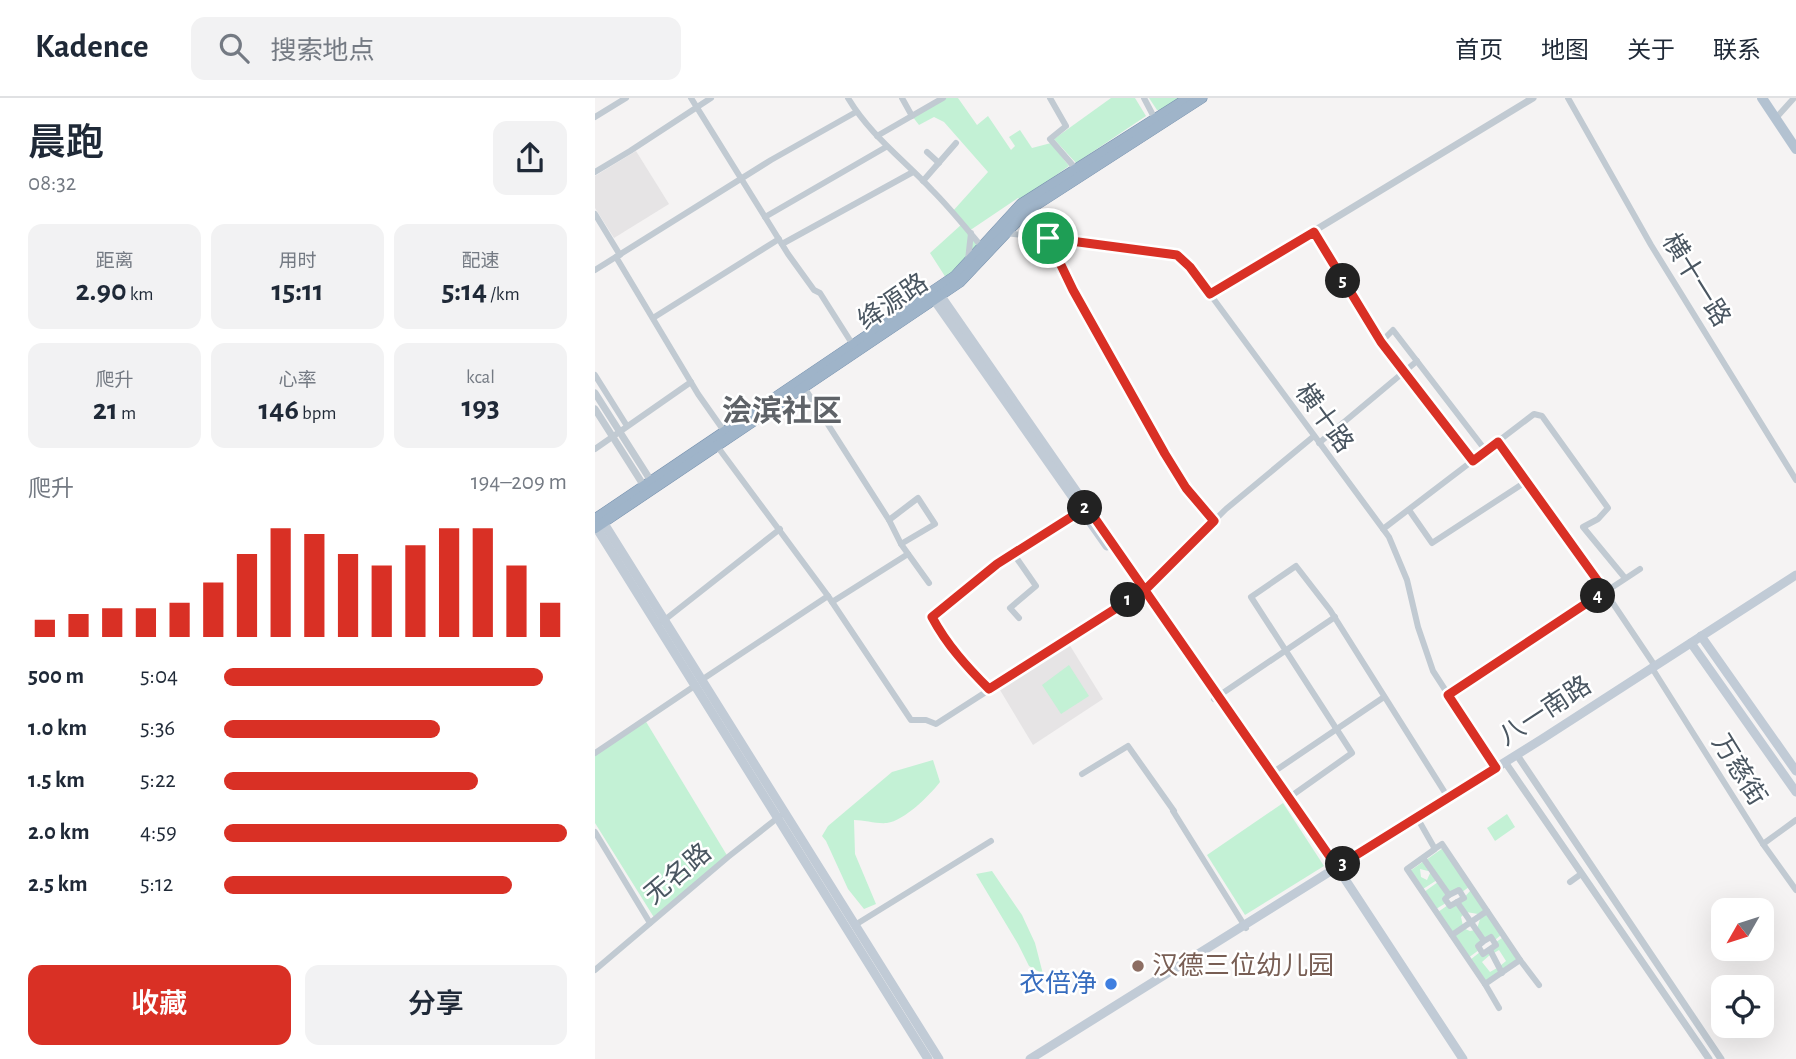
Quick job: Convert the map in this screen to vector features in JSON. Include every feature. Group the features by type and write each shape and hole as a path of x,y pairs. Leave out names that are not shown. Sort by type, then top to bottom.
{"highway":[{"name":"绛源路","path":"597,523 717,446 935,294 1021,204 1188,98"},
{"name":"绛源路","path":"597,523 647,483 853,345 935,294 960,282 1027,211 1202,98"}],"main road":[{"path":"1762,98 1796,149"},
{"path":"935,294 1337,869 1463,1059"},
{"path":"597,523 661,623 703,681 928,1059"},
{"name":"八一南路","path":"1030,1059 1518,756 1796,577"},
{"path":"1702,637 1796,771"},
{"path":"1692,644 1796,792"},
{"path":"783,814 939,1059"},
{"path":"1337,869 1457,1059"},
{"name":"八一南路","path":"1038,1059 1245,926"}],"street":[{"path":"595,117 626,98"},
{"path":"691,98 781,242 814,290 820,293 853,345"},
{"path":"595,172 711,98"},
{"path":"848,98 856,112 886,147 923,181 982,247"},
{"path":"902,98 912,116"},
{"path":"877,136 943,98"},
{"path":"1050,98 1066,126 1050,139 1076,169"},
{"path":"1144,98 1155,119"},
{"path":"1210,294 1533,98"},
{"name":"横十一路","path":"1567,98 1651,245 1796,480"},
{"path":"1776,118 1794,98"},
{"path":"595,270 771,160 856,112"},
{"path":"923,181 956,143"},
{"path":"765,216 886,147"},
{"path":"927,152 939,163"},
{"path":"653,318 781,242 913,172"},
{"path":"595,214 653,318 724,432"},
{"path":"1314,232 1381,342 1473,461"},
{"path":"968,262 971,233"},
{"name":"横十路","path":"1005,233 1177,255 1190,267 1389,537 1407,580 1418,627 1433,671 1497,769"},
{"path":"1048,238 1073,290 1165,454 1186,488 1214,521"},
{"path":"1381,342 1393,330 1486,451"},
{"path":"1319,443 1417,361"},
{"path":"595,375 647,483"},
{"path":"595,449 691,382"},
{"path":"803,387 889,520 901,544 929,583"},
{"path":"595,393 620,431"},
{"path":"595,409 620,431"},
{"path":"1383,529 1534,415 1542,416 1608,508 1598,519 1583,527 1625,578"},
{"path":"717,446 830,599 911,720 926,720 936,724 1142,591 1214,521 1314,436"},
{"name":"万慈街","path":"1498,442 1605,591 1763,844 1796,890"},
{"path":"1409,510 1432,543 1527,481"},
{"path":"889,520 918,498 935,524 901,544"},
{"path":"989,689 960,660 941,635 932,617 1013,554 1084,508"},
{"path":"661,623 780,529"},
{"path":"595,753 830,599 908,554"},
{"path":"1013,554 1036,586 1010,608 1019,618"},
{"path":"1287,799 1352,753 1251,597 1296,566 1335,617 1449,799"},
{"path":"1448,695 1640,569"},
{"path":"1216,697 1335,617"},
{"path":"1270,774 1384,697"},
{"path":"1082,774 1128,746 1174,811 1245,926"},
{"path":"1518,756 1721,1059"},
{"path":"1505,763 1709,1059"},
{"name":"无名路","path":"595,970 783,814"},
{"path":"1417,819 1435,849 1433,850"},
{"path":"1763,844 1796,820"},
{"path":"595,832 650,923"},
{"path":"855,925 991,841"},
{"path":"1499,1008 1407,869 1442,844 1539,985"},
{"path":"1423,858 1449,899 1450,906 1464,898 1459,890 1449,899 1436,912"},
{"path":"1570,882 1581,874"},
{"path":"1462,894 1471,887"},
{"path":"1457,902 1484,941"},
{"path":"1452,935 1487,911"},
{"path":"1494,942 1503,935"},
{"path":"1491,937 1494,942 1496,945 1483,954 1478,946 1491,937"},
{"path":"1468,960 1481,950"},
{"path":"1490,950 1502,973"},
{"path":"1485,984 1520,961"}],"shaded area":[{"path":"636,151 669,204 614,238 595,208 595,176"},
{"path":"1069,644 1103,699 1033,745 1000,690"}],"green space":[{"path":"943,98 958,98 977,125 988,116 1011,150 1015,146 1009,137 1020,130 1032,148 1051,143 1069,166 1021,200 1018,198 969,231 982,247 948,281 930,253 962,224 952,212 988,172 944,122 934,117 919,125 912,116"},
{"path":"1111,98 1135,98 1146,116 1076,163 1054,139"},
{"path":"1149,98 1181,98 1157,110"},
{"path":"1069,665 1089,696 1061,714 1042,685"},
{"path":"645,720 728,857 655,919 595,823 595,753"},
{"path":"933,760 940,782 909,813 887,823 854,820 855,854 876,904 864,909 848,889 822,836 828,826 892,772"},
{"path":"1283,803 1324,866 1245,915 1207,855"},
{"path":"1507,814 1515,827 1495,841 1487,828"},
{"path":"1443,848 1469,887 1462,892 1450,893 1426,860"},
{"path":"1424,861 1430,870 1420,869 1421,877 1427,880 1431,871 1437,880 1423,889 1410,871"},
{"path":"992,871 1022,915 1035,943 1043,974 1029,966 976,874"},
{"path":"1438,882 1447,895 1446,903 1436,909 1424,892"},
{"path":"1471,890 1484,911 1478,914 1466,912 1459,903"},
{"path":"1456,904 1464,914 1461,917 1463,926 1452,934 1438,912 1448,905"},
{"path":"1486,913 1501,935 1495,940 1485,940 1477,929 1480,919"},
{"path":"1463,928 1475,930 1482,941 1479,950 1468,958 1453,935"},
{"path":"1502,938 1517,959 1502,970 1500,966 1506,961 1499,950 1494,953 1491,950"},
{"path":"1489,951 1491,954 1482,962 1490,972 1497,968 1499,972 1485,981 1470,960 1480,952"}],"place":[{"name":"汉德三位幼儿园","path":"1138,966"},
{"name":"衣倍净","path":"1111,984"}],"district":[{"name":"浍滨社区","path":"782,412"}],"route":[{"path":"1048,238 1073,290 1165,454 1186,488 1214,521 1145,590 989,689 960,660 941,635 932,617 997,564 1087,507 1145,590 1182,643 1337,867 1496,768 1448,695 1605,591 1498,442 1473,461 1381,342 1314,232 1210,294 1190,267 1177,255 1048,238"}]}
